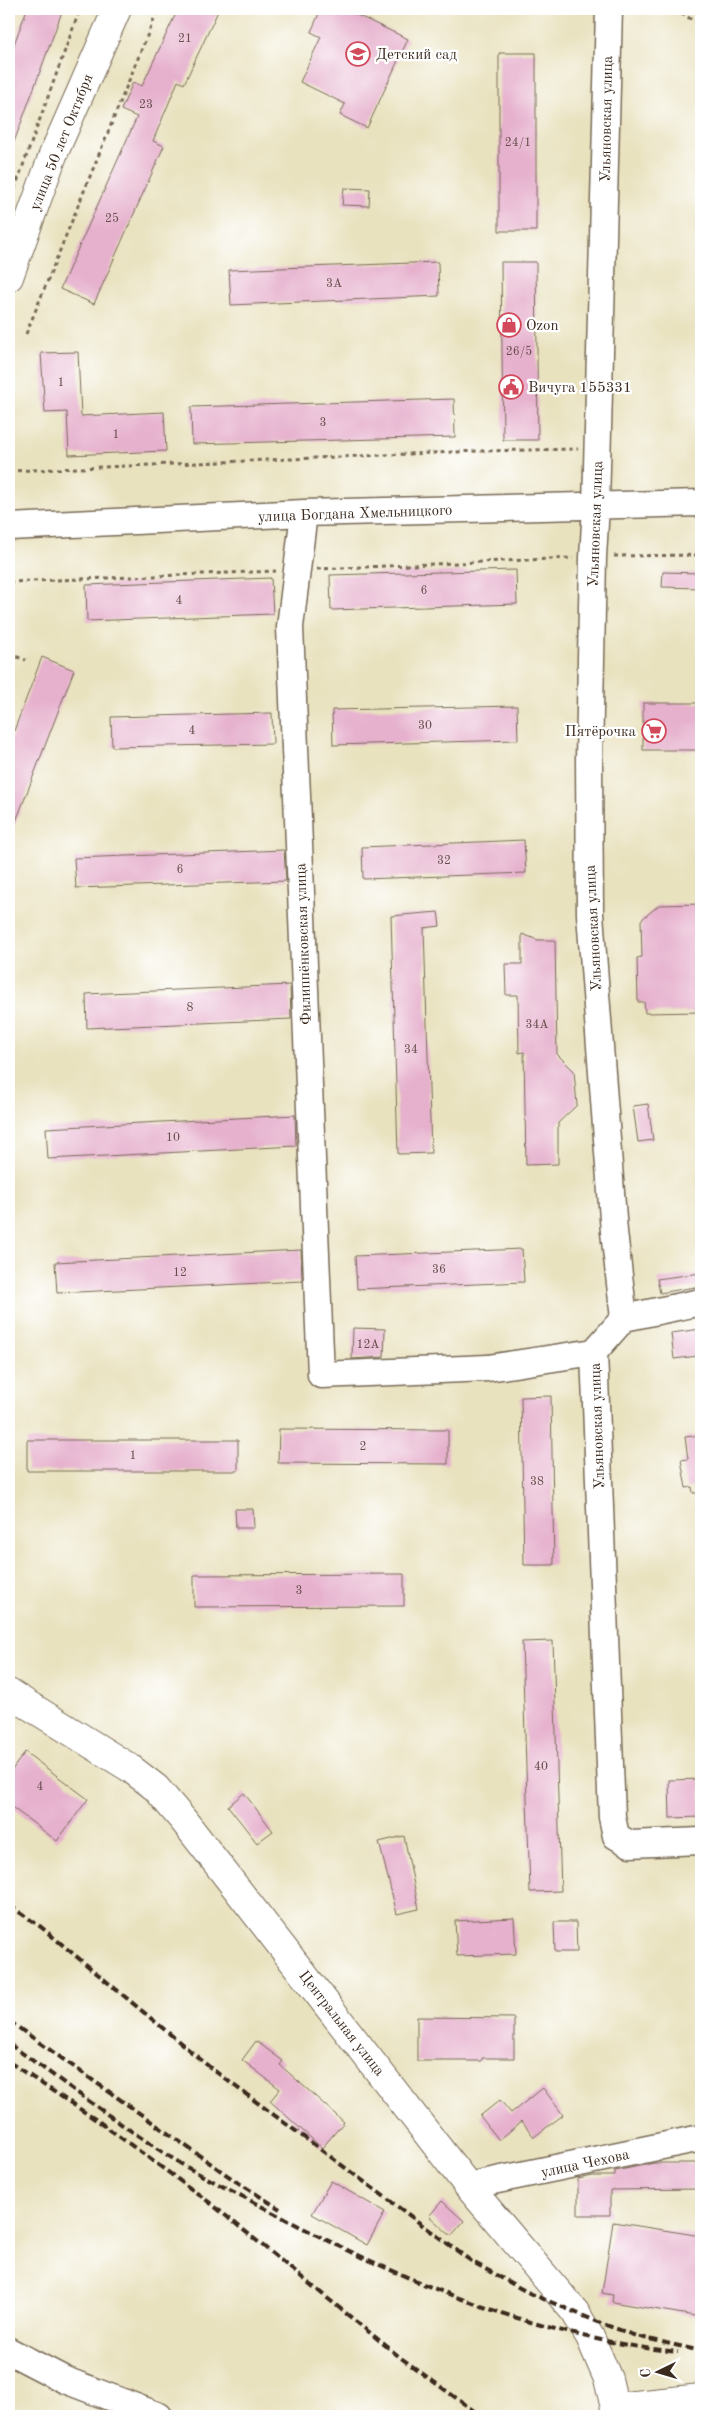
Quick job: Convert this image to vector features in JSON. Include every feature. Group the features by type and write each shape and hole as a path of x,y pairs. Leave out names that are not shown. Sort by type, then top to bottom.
{"main road":[{"name":"улица 50 лет Октября","path":"9,277 53,155 117,9"},
{"name":"Центральная улица","path":"9,1693 130,1768 156,1788 190,1828 468,2186 575,2312 590,2337 608,2379 617,2411"},
{"path":"617,2411 701,2398"}],"street":[{"name":"Ульяновская улица","path":"609,9 589,760 590,914 614,1232 624,1318 594,1352 612,1817 616,1836 630,1844 701,1841"},
{"name":"улица Богдана Хмельницкого","path":"9,527 304,513 701,503"},
{"name":"Филиппёнковская улица","path":"304,513 290,627 321,1376 488,1368 594,1352"},
{"path":"624,1318 701,1302"},
{"name":"улица Чехова","path":"468,2186 701,2138"},
{"path":"9,2351 65,2380 158,2416"}],"path":[{"path":"9,204 80,9"},
{"path":"26,334 158,9"},
{"path":"674,9 701,26"},
{"path":"9,471 479,451 598,448"},
{"path":"9,582 593,557 701,555"},
{"path":"9,654 26,660"}],"building":[{"path":"27,9 63,9 10,153 9,58"},
{"path":"178,9 219,9 184,84 178,81 153,141 164,146 94,304 60,289 137,117 121,110 133,82 142,86"},
{"path":"321,9 344,9 408,39 367,128 340,115 345,104 300,82 321,37 311,32"},
{"path":"499,53 536,53 536,231 499,231"},
{"path":"344,188 370,189 369,206 342,205"},
{"path":"438,262 439,296 231,305 229,270"},
{"path":"501,262 536,262 538,440 503,440"},
{"path":"78,352 81,416 164,412 166,451 69,455 67,412 45,413 41,353"},
{"path":"454,399 455,437 192,444 191,407"},
{"path":"516,570 517,604 331,610 330,575"},
{"path":"663,572 701,573 701,588 662,587"},
{"path":"271,578 273,614 87,621 86,585"},
{"path":"42,657 74,670 10,837 9,744"},
{"path":"643,703 701,703 701,750 643,750"},
{"path":"517,706 518,740 333,745 332,710"},
{"path":"272,713 273,744 112,747 111,717"},
{"path":"524,840 526,873 363,879 362,847"},
{"path":"284,850 286,881 76,888 74,858"},
{"path":"701,904 701,1012 645,1013 644,1002 638,1002 637,958 642,957 641,920 659,905"},
{"path":"438,912 440,926 424,928 431,1153 398,1154 391,916"},
{"path":"522,934 538,940 555,940 557,1054 574,1071 577,1105 558,1123 558,1164 526,1165 524,1052 519,1053 518,995 506,995 505,964 522,964"},
{"path":"290,985 291,1019 87,1028 86,994"},
{"path":"648,1104 653,1140 638,1142 633,1106"},
{"path":"295,1115 296,1146 48,1159 46,1128"},
{"path":"522,1249 524,1282 357,1289 355,1256"},
{"path":"301,1250 302,1281 57,1293 55,1262"},
{"path":"701,1273 701,1286 660,1293 657,1279"},
{"path":"353,1328 385,1329 384,1357 352,1359"},
{"path":"701,1329 701,1350 698,1351 698,1356 674,1359 671,1333"},
{"path":"551,1396 554,1565 524,1565 521,1397"},
{"path":"279,1429 448,1430 448,1464 278,1463"},
{"path":"701,1435 701,1493 693,1493 692,1487 686,1488 681,1460 688,1459 685,1437"},
{"path":"27,1440 238,1440 238,1471 27,1471"},
{"path":"235,1509 253,1509 254,1528 236,1528"},
{"path":"404,1574 404,1606 194,1607 194,1575"},
{"path":"553,1641 561,1891 530,1892 522,1642"},
{"path":"25,1752 88,1799 57,1841 9,1805 9,1774"},
{"path":"701,1779 701,1817 670,1818 669,1780"},
{"path":"244,1793 273,1831 257,1843 228,1806"},
{"path":"404,1836 419,1909 397,1914 379,1842"},
{"path":"514,1918 516,1954 457,1956 455,1921"},
{"path":"554,1922 576,1922 577,1952 555,1952"},
{"path":"417,2017 514,2018 514,2058 482,2058 482,2061 417,2061"},
{"path":"256,2041 283,2061 280,2065 344,2122 322,2148 270,2101 280,2089 242,2060"},
{"path":"543,2088 563,2115 534,2137 522,2121 499,2140 480,2116 500,2100 511,2113"},
{"path":"654,2163 701,2163 701,2189 610,2190 610,2215 578,2215 578,2179 593,2176 615,2176 615,2171"},
{"path":"331,2181 385,2212 367,2245 312,2214"},
{"path":"442,2201 464,2221 451,2236 429,2216"},
{"path":"613,2222 701,2236 701,2317 612,2302 613,2295 602,2293"}],"railway":[{"path":"9,1905 41,1927 212,2069 471,2261 527,2292 598,2322 636,2336 701,2351"},
{"path":"9,2021 234,2180 280,2209"},
{"path":"9,2044 117,2121 183,2165 318,2236 367,2259 467,2301 519,2318 571,2333 624,2344 678,2352"},
{"path":"9,2062 98,2121 209,2202 401,2358 481,2416"}],"place":[{"name":"Детский сад","path":"358,54"},
{"name":"Ozon","path":"509,325"},
{"name":"Вичуга 155331","path":"511,387"},
{"name":"Пятёрочка","path":"654,731"}]}
